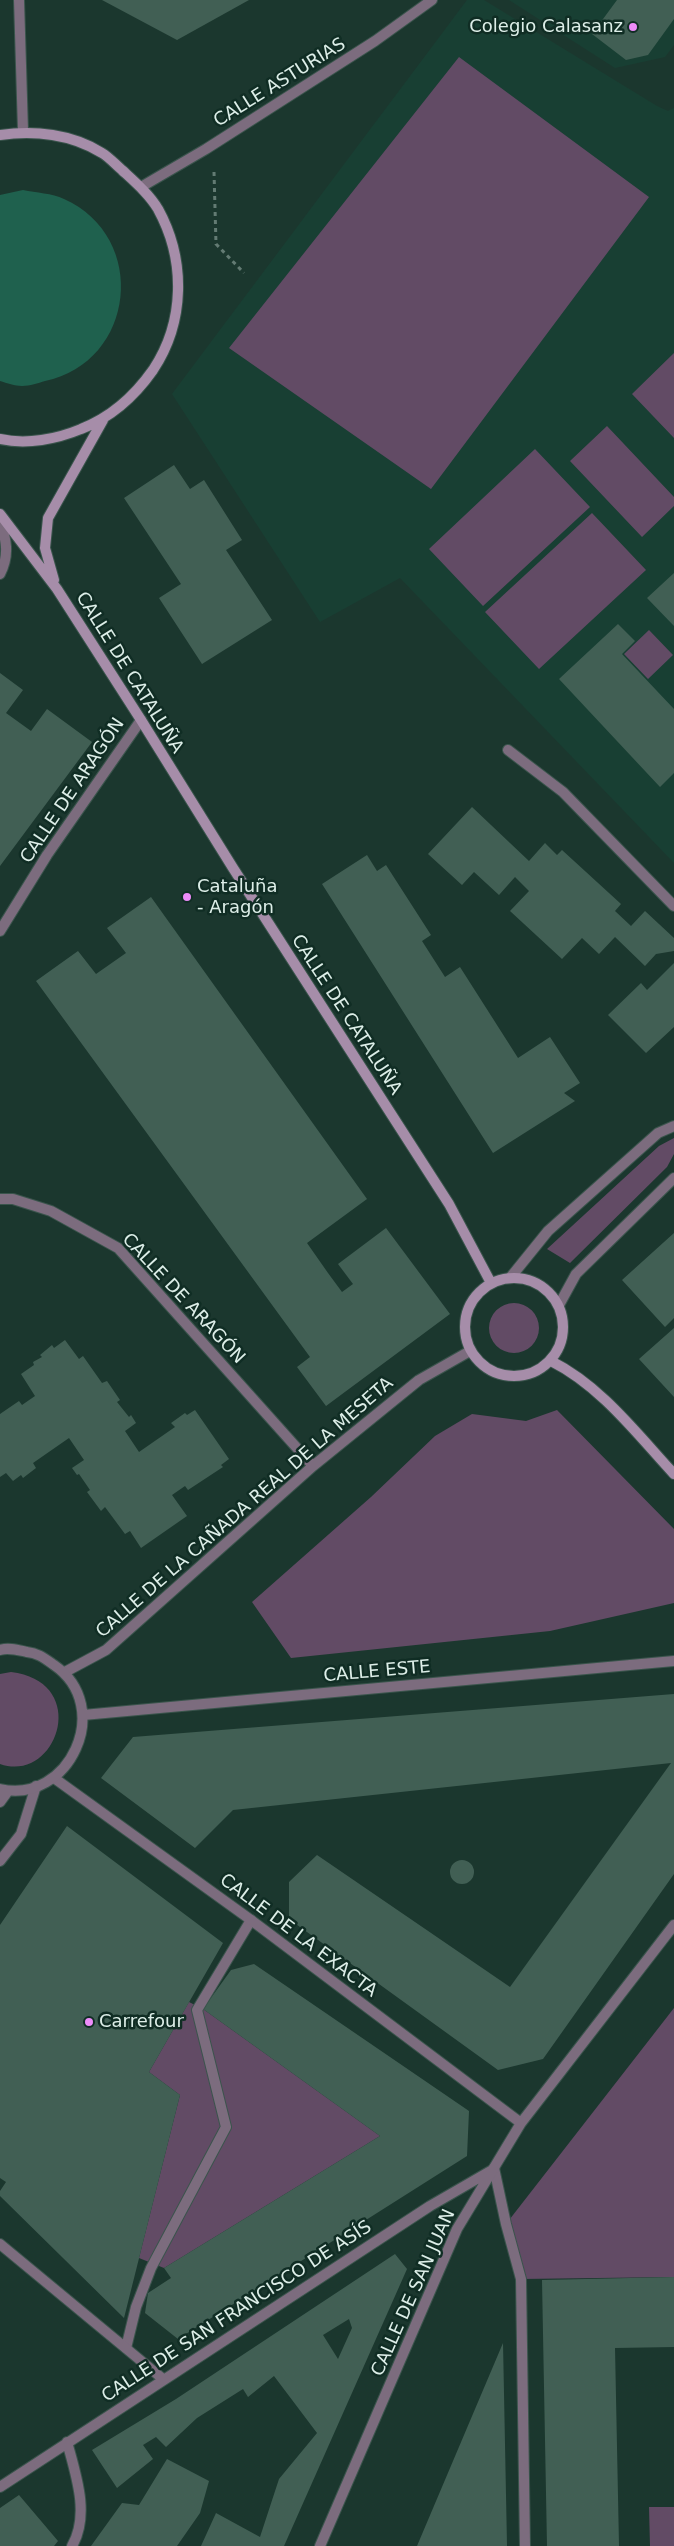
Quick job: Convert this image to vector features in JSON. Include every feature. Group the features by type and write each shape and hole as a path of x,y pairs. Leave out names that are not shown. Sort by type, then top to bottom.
{"main road":[{"path":"0,135 23,132 64,137 102,153 141,187 158,208 172,242 179,279 176,316 165,351 139,390 103,420 58,438 0,440"},
{"path":"57,589 46,548 48,518 103,420"},
{"path":"0,514 57,589"},
{"name":"CALLE DE CATALUÑA","path":"57,589 448,1204 491,1283"},
{"path":"510,1278 530,1280 546,1289 559,1305 564,1324 562,1344 551,1361 536,1372 518,1377 499,1375 482,1366 470,1351 464,1332 466,1313 476,1296 491,1283 510,1278"},
{"path":"551,1361 573,1371 608,1403 674,1474"}],"street":[{"path":"19,0 23,132"},
{"name":"CALLE ASTURIAS","path":"141,187 206,149 375,41 432,0"},
{"path":"0,519 7,548 6,562 0,574"},
{"name":"CALLE DE ARAGÓN","path":"0,931 47,855 141,720"},
{"path":"508,750 563,792 674,906"},
{"path":"510,1278 548,1232 658,1133 674,1126"},
{"path":"559,1305 576,1274 674,1178"},
{"name":"CALLE DE ARAGÓN","path":"0,1200 13,1199 51,1211 118,1248 313,1466"},
{"name":"CALLE DE LA CAÑADA REAL DE LA MESETA","path":"65,1672 106,1650 313,1466 419,1380 470,1351"},
{"path":"0,1650 37,1653 65,1672 77,1693 83,1715 80,1739 71,1761 54,1778 36,1786 4,1790 0,1802"},
{"name":"CALLE ESTE","path":"83,1715 674,1661"},
{"name":"CALLE DE LA EXACTA","path":"54,1778 251,1920 522,2123"},
{"path":"0,1860 21,1834 36,1786"},
{"path":"126,2348 136,2307 151,2268 226,2127 197,2010 251,1920"},
{"name":"CALLE DE SAN JUAN","path":"320,2546 457,2229 522,2123 674,1926"},
{"path":"494,2168 506,2224 521,2279 525,2546"},
{"name":"CALLE DE SAN FRANCISCO DE ASÍS","path":"0,2487 430,2206 494,2168"},
{"path":"0,2244 163,2379"},
{"path":"67,2442 77,2479 81,2506 79,2534 72,2546"}],"path":[{"path":"206,149 216,178 216,244 244,273"}],"shaded area":[{"path":"467,0 484,0 657,106 668,111 674,108 674,863 400,578 320,622 172,394"},
{"path":"509,0 674,0 674,45 665,57 615,68"},
{"path":"459,57 649,197 431,489 229,348"},
{"path":"23,190 59,197 91,217 110,241 119,268 120,297 113,325 98,350 75,369 45,381 22,386 0,381 0,195"},
{"path":"674,353 674,438 632,394"},
{"path":"607,426 674,497 674,506 642,537 570,461"},
{"path":"535,449 590,507 483,606 429,549"},
{"path":"592,513 646,570 539,669 485,612"},
{"path":"649,630 673,655 648,679 624,654"},
{"path":"674,1138 674,1154 667,1167 570,1263 547,1249 659,1146"},
{"path":"514,1303 523,1305 534,1314 539,1328 537,1337 528,1348 514,1353 505,1351 494,1342 489,1328 491,1319 500,1308"},
{"path":"557,1410 674,1529 674,1603 550,1631 291,1658 252,1602 371,1497 435,1436 472,1414 526,1421"},
{"path":"11,1672 36,1680 51,1693 58,1711 57,1729 50,1746 37,1759 20,1766 0,1764 0,1674"},
{"path":"189,2002 203,2009 380,2136 164,2268 139,2258 180,2095 149,2072"},
{"path":"674,2008 674,2277 521,2279 506,2224"},
{"path":"649,2507 674,2507 674,2546 650,2546"}],"building":[{"path":"102,0 249,0 177,40"},
{"name":"Colegio Calasanz","path":"617,0 674,0 674,19 648,55 626,60 592,34"},
{"path":"174,465 190,489 204,480 242,540 226,550 272,620 202,664 159,598 181,584 124,498"},
{"path":"674,573 674,626 647,598"},
{"path":"618,624 635,641 622,654 674,709 674,773 660,787 559,679"},
{"path":"0,673 23,690 6,713 31,731 47,709 92,742 0,866"},
{"path":"472,807 529,861 545,843 557,855 562,850 621,904 615,911 631,926 645,911 674,938 674,951 656,954 645,966 615,937 599,954 582,938 562,959 510,911 529,891 515,877 499,895 474,872 462,885 428,854"},
{"path":"367,855 377,871 386,865 431,935 422,941 445,977 460,967 518,1058 550,1037 580,1083 564,1093 575,1101 493,1153 322,884"},
{"path":"151,897 367,1199 307,1243 328,1273 342,1292 353,1284 338,1264 386,1228 450,1314 326,1406 297,1367 310,1357 36,981 78,951 96,974 126,953 107,928"},
{"path":"674,963 674,1027 646,1053 608,1015 641,983 647,990"},
{"path":"674,1233 674,1318 665,1327 622,1280"},
{"path":"674,1328 674,1397 639,1359"},
{"path":"65,1340 79,1359 83,1356 102,1383 107,1381 120,1400 117,1402 129,1417 131,1415 136,1423 125,1431 139,1452 175,1427 171,1423 185,1413 187,1415 195,1410 229,1459 221,1465 223,1467 188,1490 185,1486 172,1495 187,1516 141,1548 130,1531 125,1534 105,1507 101,1511 87,1492 90,1490 79,1474 77,1475 72,1468 84,1460 69,1438 33,1463 36,1468 23,1478 21,1475 13,1481 6,1473 0,1477 0,1414 19,1401 22,1405 35,1396 21,1374 34,1365 33,1362 42,1357 40,1355 52,1345 54,1348"},
{"path":"674,1694 674,1874 543,2059 498,2070 289,1919 289,1882 317,1855 510,1987 671,1763 233,1810 195,1848 101,1778 133,1737"},
{"name":"Carrefour","path":"67,1826 223,1943 149,2072 180,2095 124,2318 0,2196 0,2191 6,2182 0,2178 0,1925"},
{"path":"462,1860 471,1863 474,1872 471,1881 462,1884 453,1881 450,1872 453,1863"},
{"path":"254,1964 469,2111 467,2156 178,2339 145,2313 148,2293 171,2278 164,2268 380,2136 203,2009 231,1970"},
{"path":"395,2254 407,2269 284,2546 201,2546 216,2513 260,2537 279,2479 317,2433 274,2376 248,2397 243,2389 197,2418 166,2447 156,2437 143,2445 153,2459 117,2488 92,2450 176,2399","holes":["349,2319 352,2328 338,2359 323,2335"]},
{"path":"674,2277 674,2347 615,2348 619,2546 547,2546 542,2280"},
{"path":"503,2343 507,2546 417,2546"},
{"path":"167,2459 209,2481 200,2513 177,2546 91,2546 122,2503 139,2505"},
{"path":"19,2495 58,2541 54,2546 0,2546 0,2508"}],"place":[{"name":"Colegio Calasanz","path":"633,27"},
{"name":"Cataluña - Aragón","path":"187,897"},
{"name":"Carrefour","path":"89,2022"}]}
